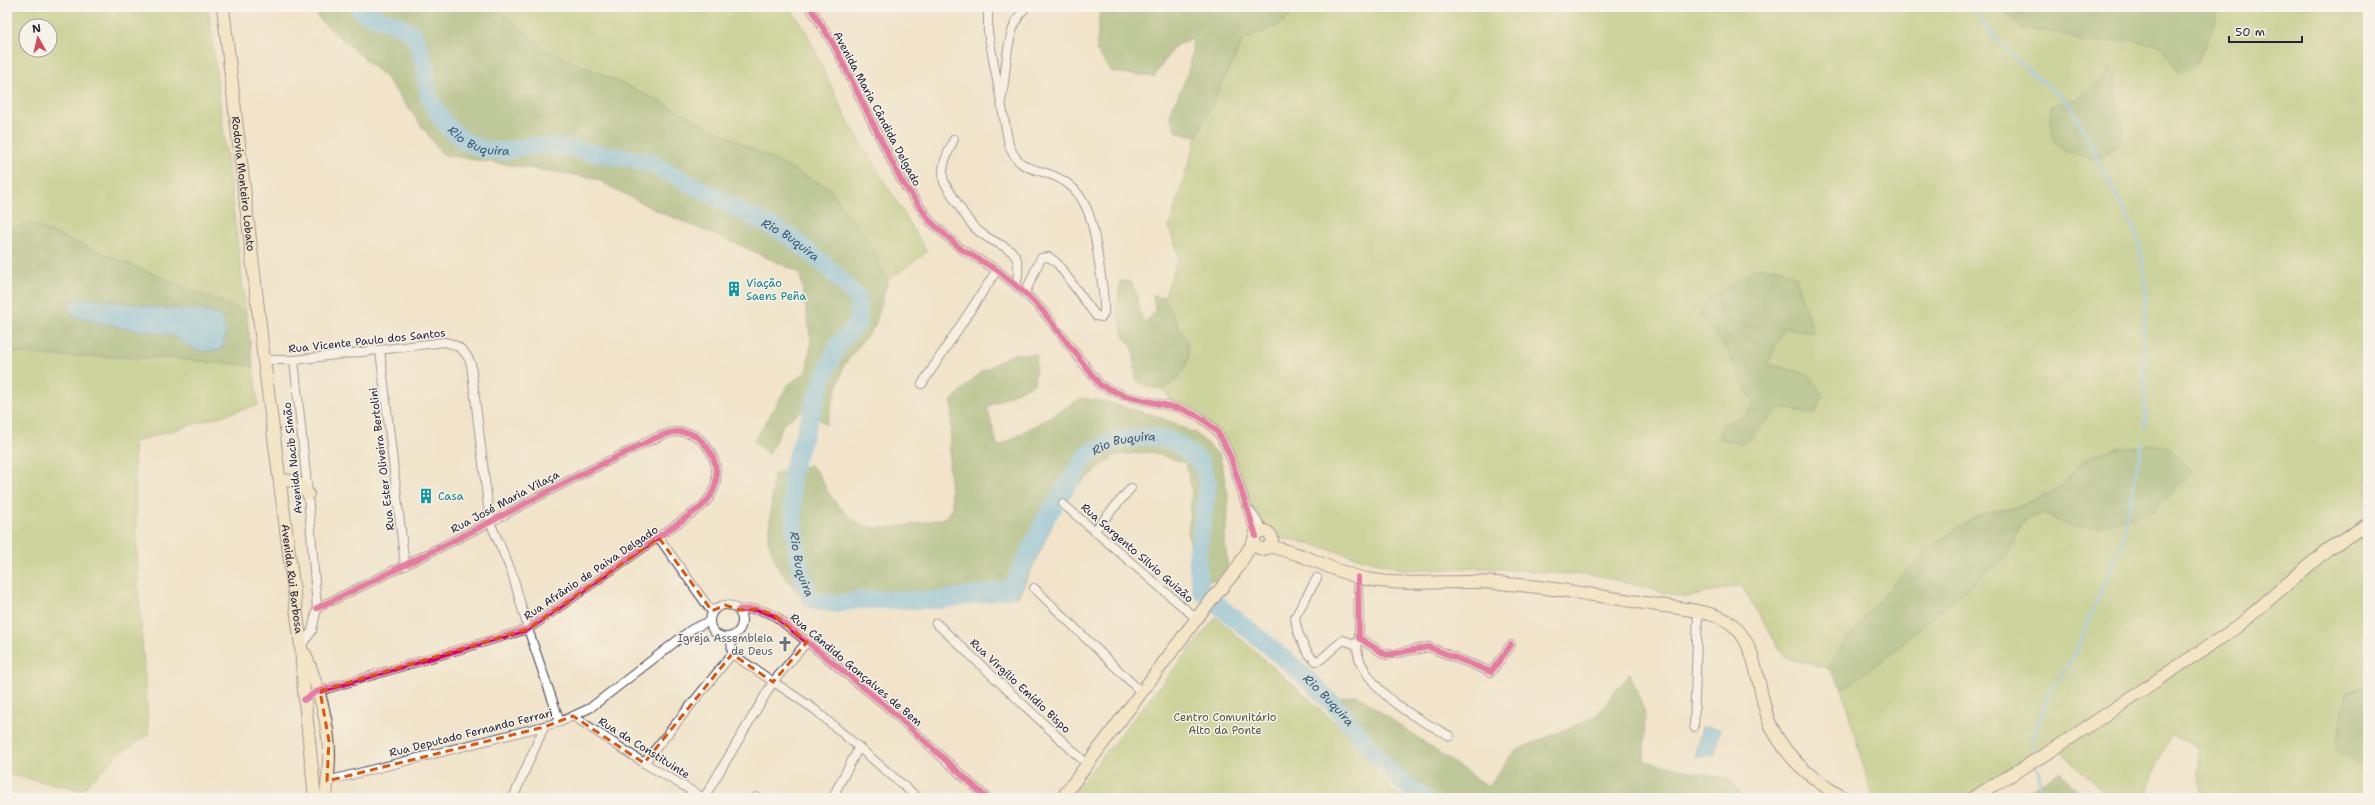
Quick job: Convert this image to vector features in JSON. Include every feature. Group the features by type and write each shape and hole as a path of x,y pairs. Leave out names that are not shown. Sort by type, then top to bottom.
{"main road":[{"name":"Rodovia Monteiro Lobato","path":"223,7 264,360"},
{"name":"Avenida Rui Barbosa","path":"264,360 301,646 304,700 315,798"},
{"path":"280,480 298,482 308,494"},
{"path":"1974,798 2057,747 2238,627 2328,549 2368,524"},
{"path":"1062,798 1200,614 1243,560 1263,540 1358,577 1406,584 1478,582 1539,588 1698,612 1721,618 1738,630 1756,667 1772,727 1784,747 1797,765 1812,778 1844,798"},
{"path":"301,646 320,691 329,741 326,798"}],"street":[{"name":"Avenida Maria Cândida Delgado","path":"810,7 834,46 901,180 930,222 961,249 997,270 1025,293 1042,310 1100,385 1125,396 1182,409 1200,417 1215,429 1228,449 1245,504 1263,540"},
{"path":"988,7 988,32 1000,105 1009,145 1018,162 1028,168 1062,180 1073,188 1084,204 1094,229 1104,313 1102,317 1096,316 1057,263 1049,258 1041,258 1025,293"},
{"path":"1000,105 1009,46 1017,20 1026,7"},
{"path":"954,139 944,164 942,174 944,182 973,226 988,238 1014,253 1020,269 1016,286"},
{"path":"922,384 997,270"},
{"name":"Rua Vicente Paulo dos Santos","path":"264,360 294,360 445,342 456,344 468,355 471,364 490,522 512,574 528,629 560,722"},
{"name":"Rua Ester Oliveira Bertolini","path":"380,350 405,566"},
{"name":"Avenida Nacib Simão","path":"294,360 308,494 317,608 312,631 301,646"},
{"name":"Rua José Maria Vilaça","path":"317,608 405,566 574,476 653,440 682,432 693,435 704,444"},
{"name":"Rua Afrânio de Paiva Delgado","path":"304,700 308,695 320,691 528,629 701,507 713,493 716,481 716,468 704,444"},
{"path":"1094,531 1131,488"},
{"name":"Rua Sargento Silvio Guizão","path":"1063,504 1094,531 1200,614"},
{"path":"659,538 712,612 710,626 716,634 731,637 740,631 743,620 739,610 725,605 712,612"},
{"path":"1358,577 1358,641 1360,661 1384,695 1416,719 1450,736"},
{"path":"1317,578 1295,617 1302,640 1310,655 1316,661 1320,660 1343,640 1358,641 1386,655 1423,647 1435,648 1489,672 1494,669 1511,645"},
{"path":"1034,588 1141,692"},
{"name":"Rua Cândido Gonçalves de Bem","path":"739,610 757,609 774,614 885,705 987,798"},
{"path":"1694,727 1698,612"},
{"name":"Rua Deputado Fernando Ferrari","path":"328,781 560,722 590,708 692,629 710,621"},
{"name":"Rua Virgílio Emídio Bispo","path":"936,623 1088,765"},
{"path":"644,763 732,654 731,637"},
{"path":"704,798 773,682 807,642"},
{"path":"732,654 814,709 918,798"},
{"name":"Rua da Constituinte","path":"573,716 644,763 704,798"},
{"path":"513,798 544,727"},
{"path":"832,798 859,747"}],"highlighted area":[{"path":"659,538 712,611 725,605 739,610 757,609 774,615 807,642 773,682 732,654 644,763 573,716 544,727 327,781 329,741 320,691 528,629"}],"green space":[{"path":"7,7 208,7 258,405 134,442 138,584 149,735 121,752 82,790 7,774"},
{"path":"314,7 495,7 546,50 637,90 829,188 868,241 888,280 875,326 844,365 826,425 806,408 784,423 769,455 754,442 788,385 806,372 811,342 800,273 744,247 655,210 594,178 443,155 386,78 319,19"},
{"path":"495,7 789,7 805,29 845,116 927,252 888,280 868,241 829,188 637,90 546,50"},
{"path":"1100,7 1303,7 1277,26 1243,40 1197,136 1176,132 1169,113 1183,86 1189,68 1192,38 1174,47 1154,77 1112,72 1096,51"},
{"path":"1303,7 2368,7 2368,798 2201,798 2197,747 2172,735 2156,765 2146,798 2110,798 2057,747 1973,798 1872,798 1842,689 1890,655 1935,614 2009,554 2023,521 2044,513 2068,526 2120,446 2095,456 2076,467 2063,486 2015,508 1992,511 1960,527 1932,546 1847,638 1828,668 1785,658 1741,585 1685,598 1600,576 1484,568 1403,570 1295,540 1273,538 1265,532 1245,504 1228,449 1200,417 1175,407 1163,389 1180,377 1169,309 1164,297 1179,257 1169,227 1197,136 1243,40 1277,26"},
{"path":"2001,7 2216,7 2215,23 2196,65 2179,73 2161,46 2134,40 2083,42 2055,32 2023,30"},
{"path":"2110,68 2117,73 2116,101 2123,128 2118,146 2099,159 2065,151 2059,146 2052,132 2051,106 2078,98 2098,84"},
{"path":"29,223 246,312 253,366 166,358 55,356 7,352 7,229"},
{"path":"1757,268 1779,268 1797,277 1800,294 1814,333 1784,327 1768,364 1809,374 1824,397 1814,415 1780,407 1750,438 1742,443 1719,439 1722,424 1744,417 1754,403 1739,377 1728,352 1700,315 1707,300"},
{"path":"1120,281 1131,282 1134,287 1142,318 1145,323 1155,311 1153,296 1164,297 1184,335 1188,346 1188,356 1185,367 1177,378 1163,389 1149,388 1136,380 1133,348 1123,335 1117,310"},
{"path":"1015,353 1037,355 1034,384 987,407 998,447 1082,398 1111,403 1160,417 1197,434 1220,456 1229,499 1225,539 1228,568 1215,580 1194,583 1194,566 1188,533 1192,491 1186,463 1150,452 1116,455 1072,490 1060,509 1018,597 935,605 831,608 802,597 779,570 768,541 774,474 810,465 819,475 828,492 840,507 860,524 873,528 893,527 945,518 952,507 949,469 952,400 979,373"},
{"path":"2165,445 2193,471 2154,511 2099,527 2068,526 2044,513 2023,521 2009,553 1935,614 1890,655 1842,689 1828,668 1841,648 1878,601 1923,555 1947,536 1970,521 1992,511 2016,508 2062,487 2076,467 2095,454 2118,448"},
{"name":"Centro Comunitário Alto da Ponte","path":"1216,617 1346,732 1391,791 1404,798 1069,798"},
{"path":"1630,673 1645,713 1644,761 1729,779 1743,798 1425,798 1410,789 1372,754 1329,700 1357,695 1488,787 1514,751 1595,717"},
{"path":"2368,684 2368,758 2357,763 2336,750 2346,693"},
{"path":"2060,772 2084,798 2015,798"}],"water":[{"path":"81,297 161,308 202,310 222,316 226,334 222,349 201,351 165,334 124,328 72,316 69,310 70,303"},
{"path":"1702,727 1720,729 1715,755 1695,757"}],"waterway":[{"name":"Rio Buquira","path":"358,7 365,14 400,26 414,35 425,65 428,95 444,123 464,141 485,150 506,151 529,146 562,147 649,162 789,236 827,266 857,297 859,315 858,323 838,345 823,378 791,475 795,540 800,571 811,599 837,604 858,600 942,600 1011,589 1046,518 1087,455 1113,441 1149,436 1175,442 1201,462 1208,484 1197,559 1201,591 1298,670 1341,712 1384,764 1409,787 1425,798"},
{"path":"1972,7 1995,38 2027,69 2070,104 2138,238 2146,285 2143,371 2146,413 2144,427"},
{"path":"2035,750 2034,737 2049,694 2076,653 2123,539 2142,442"},
{"path":"2038,769 2041,798"}],"cycle path":[{"path":"810,7 834,45 901,180 930,221 961,249 997,270 1025,293 1042,310 1100,385 1125,396 1182,409 1200,417 1215,429 1222,439 1231,458 1256,536"},
{"path":"304,700 316,692 528,629 701,507 711,495 715,486 716,470 713,457 706,445 690,433 676,432 662,435 317,608"},
{"path":"1358,577 1359,638 1386,655 1429,647 1491,672 1511,645"},
{"path":"739,610 757,609 774,615 885,705 987,798"}],"place":[{"name":"Viação Saens Peña","path":"734,289"},
{"name":"Casa","path":"426,496"},
{"name":"Igreja Assembleia de Deus","path":"785,644"}]}
